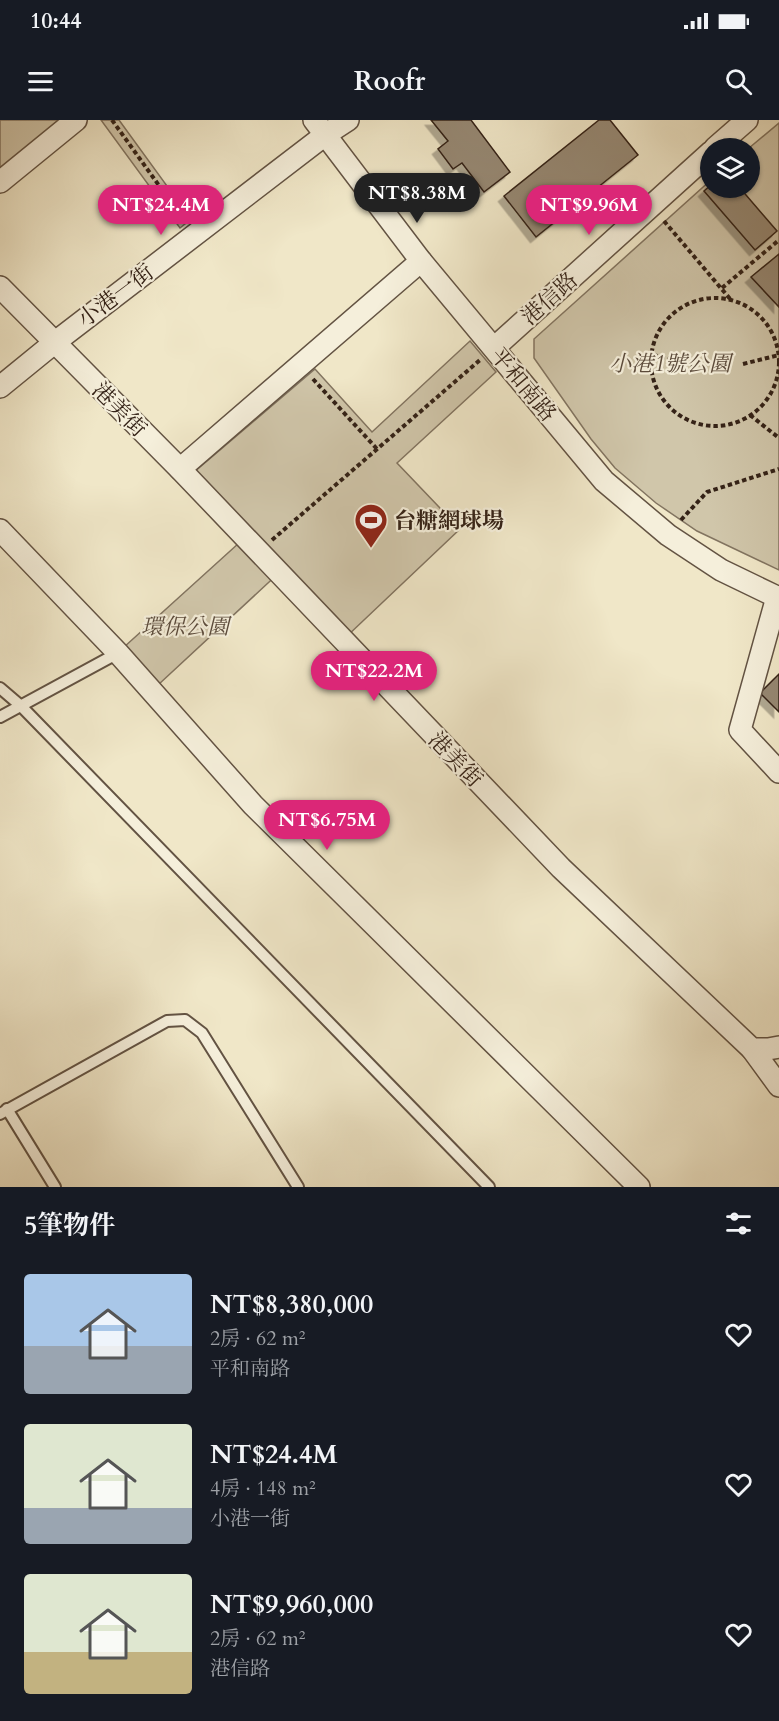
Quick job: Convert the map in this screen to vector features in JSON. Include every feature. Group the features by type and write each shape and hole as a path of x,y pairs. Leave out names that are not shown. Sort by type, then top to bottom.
{"street":[{"path":"0,182 76,120"},
{"name":"小港一街","path":"0,387 194,235 320,127 348,120"},
{"path":"726,138 747,120"},
{"name":"平和南路","path":"320,127 421,261 604,481 668,535 712,564 778,598"},
{"name":"港信路","path":"494,348 700,162"},
{"path":"180,469 421,261"},
{"name":"港美街","path":"0,286 180,469 561,868 752,1049 779,1086"},
{"path":"0,530 118,653 253,805 639,1187"},
{"path":"778,598 740,730 779,772"},
{"path":"752,1049 779,1047"}],"lane":[{"path":"0,717 118,653"},
{"path":"0,688 21,706 489,1187"},
{"path":"55,1187 4,1111 167,1021 184,1020 202,1032 298,1187"}],"path":[{"path":"112,120 194,235"},
{"path":"660,216 731,300"},
{"path":"722,288 779,240"},
{"path":"703,298 731,300 746,305 763,318 774,336 779,356 778,376 770,395 757,411 739,421 719,426 699,424 680,415 665,402 655,382 653,355 656,339 666,320 683,306 703,298"},
{"path":"258,553 494,348"},
{"path":"653,355 694,365"},
{"path":"743,364 779,356"},
{"path":"300,366 377,449"},
{"path":"750,415 779,438"},
{"path":"680,520 707,492 779,470"}],"green space":[{"path":"0,120 69,120 0,176"},
{"path":"101,120 119,120 191,219 180,228"},
{"name":"小港1號公園","path":"779,123 779,570 697,531 656,503 615,468 591,439 534,358 534,339 700,190 700,198 760,198 760,139"},
{"name":"環保公園","path":"470,341 496,372 397,463 460,529 345,638 282,570 158,685 123,648 250,533 193,473 315,369 372,432"}],"building":[{"path":"431,120 471,120 510,172 484,192 462,163 453,169 438,149 448,141"},
{"path":"599,120 610,120 638,155 536,237 504,196"},
{"path":"710,198 749,198 777,231 755,250"},
{"path":"779,254 779,307 751,277"},
{"path":"779,674 779,712 760,693"}],"place":[{"name":"台糖網球場","path":"371,549"}]}
